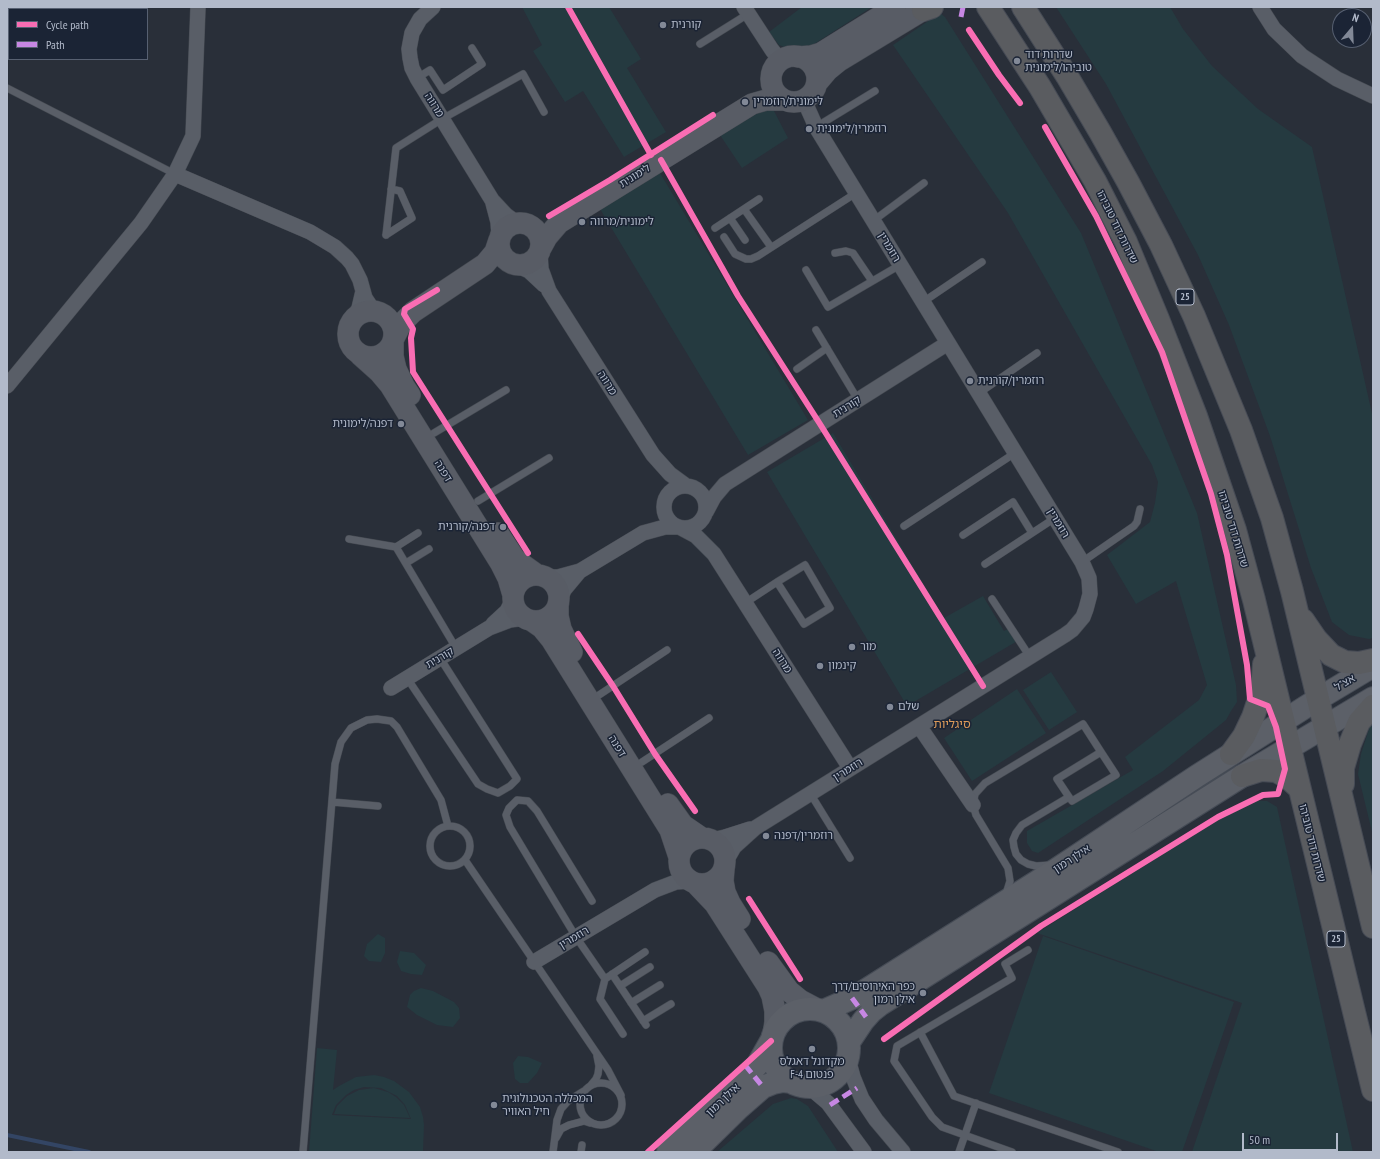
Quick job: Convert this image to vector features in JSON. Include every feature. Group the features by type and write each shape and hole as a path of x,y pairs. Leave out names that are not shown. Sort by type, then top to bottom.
{"highway":[{"path":"972,7 985,14 1003,29"},
{"name":"שדרות דוד טוביהו","path":"988,7 1040,87 1095,181 1126,242 1196,416 1235,530 1373,1090"},
{"name":"25","path":"1023,7 1067,76 1125,176 1161,245 1194,316 1241,430 1272,518 1297,610 1342,803 1373,927"},
{"path":"1297,610 1316,639 1331,655 1345,662 1359,663 1373,660"},
{"path":"1231,754 1244,736 1253,717 1262,690 1264,675 1263,639"},
{"path":"1342,803 1344,768 1350,744 1359,722 1373,706"},
{"path":"1242,776 1261,770 1276,771 1288,777 1299,788"}],"main road":[{"name":"אצ\"ל","path":"1318,700 1373,666"},
{"path":"1324,726 1373,698"},
{"name":"אילן רמון","path":"820,1010 855,997 1068,862 1231,754 1318,700"},
{"name":"אילן רמון","path":"849,1047 863,1021 881,1004 1242,776 1324,726"},
{"path":"811,1009 820,1010 839,1021 846,1031 849,1047 844,1068 837,1077 821,1086 798,1084 782,1075 775,1065 771,1053 772,1038 779,1024 788,1016 799,1010 811,1009"},
{"name":"אילן רמון","path":"668,1152 745,1079 758,1064 772,1038"},
{"name":"אילן רמון","path":"694,1152 739,1108 763,1088 773,1083 783,1081 798,1084"}],"street":[{"path":"7,386 141,223 175,174 193,136 198,7"},
{"name":"מרווה","path":"433,7 425,14 416,26 410,41 410,58 417,78 492,200 506,215 523,224"},
{"path":"894,7 821,53 783,64 771,83 777,96 783,100 793,103 804,100 812,94 817,83 828,70 839,61 928,8"},
{"path":"1260,7 1274,29 1302,56 1336,79 1373,96"},
{"path":"746,11 783,64"},
{"path":"783,64 805,59 813,66 816,73 817,83"},
{"name":"לימונית","path":"540,250 547,237 559,223 752,104 764,91 783,64"},
{"name":"לימונית","path":"752,104 769,100 783,100"},
{"name":"רוזמרין","path":"725,865 734,847 755,828 1068,633 1083,617 1089,602 1090,586 1082,562 816,128 804,100"},
{"path":"175,174 310,232 341,252 352,264 360,280 368,303 392,324 394,340"},
{"name":"מרווה","path":"492,200 498,222 499,239"},
{"name":"לימונית","path":"523,224 543,226 559,223"},
{"path":"363,291 359,308 349,328 348,338 352,347 360,354 369,357 378,356 387,351 401,324 413,312 477,270 494,254 499,239 503,231 508,226 523,224 538,233 541,241 540,250 536,258 531,262 525,265 497,264 477,270"},
{"path":"499,239 498,247 502,256 507,261 515,265"},
{"name":"מרווה","path":"540,250 541,269 549,291"},
{"name":"מרווה","path":"515,265 525,268 532,273 549,291 653,455 670,474 689,486"},
{"path":"353,320 359,314 364,312 396,315 413,312"},
{"name":"דפנה","path":"394,340 393,356 400,377 434,433 513,556 522,565 540,575"},
{"name":"קורנית","path":"705,514 712,499 725,484 948,343"},
{"name":"דפנה","path":"360,354 390,385 501,564 508,578 513,597"},
{"name":"מרווה","path":"653,455 664,490 663,505"},
{"name":"קורנית","path":"689,486 709,488 725,484"},
{"path":"580,571 562,592 555,612 550,617 540,621 529,619 520,614 516,608 513,597 516,586 521,580 530,575 558,577 580,571 644,533 665,527 688,528 694,526 705,514 706,504 704,498 700,492 689,486 675,488 670,491 657,518 644,533"},
{"path":"663,505 667,519 679,528"},
{"name":"מרווה","path":"705,514 704,524 706,535 714,554 850,768"},
{"name":"מרווה","path":"679,528 696,536 714,554"},
{"path":"540,575 550,579 555,584 559,594 559,603"},
{"name":"קורנית","path":"489,628 507,610 513,597"},
{"name":"דפנה","path":"559,603 558,620 564,639 599,695 677,819 689,830 707,839"},
{"name":"קורנית","path":"391,688 489,628 510,620 529,619"},
{"name":"דפנה","path":"529,619 542,628 551,639 670,830 675,840 679,859"},
{"path":"919,726 973,805"},
{"name":"רוזמרין","path":"707,839 733,835 755,828"},
{"path":"772,1038 775,1022 775,1011 772,996 768,987 715,904 682,873 679,859 683,848 689,842 695,839 707,839 719,845 722,849 725,865 724,884 728,900 782,984 796,998 820,1010"},
{"name":"רוזמרין","path":"655,890 671,875 679,859"},
{"path":"693,882 706,884 712,882 720,876 725,865"},
{"name":"רוזמרין","path":"534,962 655,890 676,882 693,882"},
{"path":"849,1047 853,1077 862,1099 876,1120 903,1152"},
{"path":"798,1084 815,1092 828,1103 864,1152"}],"lane":[{"path":"700,44 746,11"},
{"path":"417,78 430,70 443,90 482,64 472,48"},
{"path":"391,189 400,191 412,218 386,235 391,189 396,148 442,119 523,74 544,112"},
{"path":"7,88 175,174"},
{"path":"816,128 875,91"},
{"path":"873,221 924,183"},
{"path":"724,237 736,254 746,259 751,259 856,193"},
{"path":"714,228 759,199"},
{"path":"744,209 771,247"},
{"path":"730,218 745,240"},
{"path":"835,253 846,251 853,253 872,281"},
{"path":"923,302 982,262"},
{"path":"806,270 828,307 900,265"},
{"path":"816,330 858,400"},
{"path":"797,368 827,348"},
{"path":"979,393 1037,353"},
{"path":"434,433 506,390"},
{"path":"904,526 1015,453"},
{"path":"478,501 548,458"},
{"path":"963,535 1013,502 1032,533"},
{"path":"1082,562 1134,526 1139,516 1140,509"},
{"path":"985,564 1055,518"},
{"path":"349,539 396,547 418,533"},
{"path":"396,547 456,648"},
{"path":"406,563 429,549"},
{"path":"745,602 805,565 830,608 804,624 778,582"},
{"path":"992,599 1030,656"},
{"path":"599,695 667,650"},
{"path":"407,678 478,784 498,793 510,786 517,779 440,658"},
{"path":"642,762 709,718"},
{"path":"303,1152 335,764 341,742 351,728 367,720 377,719 391,721 397,727 441,800 448,826"},
{"path":"997,907 1009,889 1010,872 976,814 973,805 975,794 985,783 1083,724 1116,775 1072,801 1057,779 1101,752"},
{"path":"810,793 850,858"},
{"path":"1068,862 1046,866 1028,864 1021,860 1016,854 1014,840 1016,832 1022,825 1069,797"},
{"path":"592,901 537,811 528,801 517,800 509,808 506,815 510,827 576,937 605,979"},
{"path":"332,802 378,806"},
{"path":"448,826 460,828 465,832 470,843 468,855 464,860 453,866 441,864 436,860 430,848 432,836 437,831 448,826"},
{"path":"464,860 608,1070 621,1095 622,1108 620,1114 611,1123 604,1125 584,1121 568,1125 561,1129 554,1142"},
{"path":"1012,1152 942,1127 932,1117 894,1061 897,1046 1012,978 1005,964 1028,950"},
{"path":"623,1034 600,998 605,979 645,952"},
{"path":"620,986 650,967"},
{"path":"612,974 644,1023 671,1004"},
{"path":"631,1003 660,985"},
{"path":"920,1032 954,1096 1118,1152"},
{"path":"591,1123 582,1114 580,1108 582,1095 596,1079 599,1066 597,1054"},
{"path":"553,1152 557,1120 561,1109 568,1101 588,1087 598,1083 605,1083 617,1089 621,1095"},
{"path":"959,1152 976,1103"}],"green space":[{"path":"522,7 609,7 641,59 627,68 666,132 624,157 583,91 565,102 533,51 542,45"},
{"path":"802,7 872,7 814,44 795,51 779,45 769,32"},
{"path":"1056,7 1170,7 1183,29 1212,66 1258,109 1312,147 1373,418 1373,638 1369,639 1349,635 1332,622 1311,568 1270,436 1229,325 1198,255 1106,84"},
{"path":"940,13 945,17 1081,233 1197,513 1236,685 1237,702 1226,720 1163,771 1038,853 1032,851 1027,843 1027,831 1133,770 1125,757 1199,700 1207,685 1176,581 1136,604 1107,555 1150,522 1158,482 1152,465 1008,213 893,45"},
{"path":"765,109 774,111 788,138 742,168 720,135"},
{"path":"660,173 808,420 748,455 600,209"},
{"path":"833,433 944,618 983,596 1004,631 1011,627 1019,640 907,706 767,472"},
{"path":"1051,672 1077,712 1049,730 1023,690"},
{"path":"1017,689 1046,733 972,781 944,738"},
{"path":"1373,723 1373,836 1358,774 1361,754 1370,726"},
{"path":"1257,801 1267,801 1277,807 1353,1152 1192,1152 1242,1003 1037,933 1239,806"},
{"path":"378,934 385,938 385,953 381,962 369,961 364,956 367,944"},
{"path":"1043,936 1234,1002 1182,1152 1159,1152 989,1093"},
{"path":"400,951 414,953 426,965 422,975 401,971 397,962"},
{"path":"421,988 433,991 454,1002 459,1008 460,1018 453,1027 437,1025 417,1015 407,1007 410,995 414,991"},
{"path":"317,1048 337,1050 333,1090 356,1077 374,1075 394,1081 409,1092 420,1107 424,1125 423,1152 309,1152","holes":["364,1087 381,1088 397,1096 405,1105 411,1119 332,1115 336,1105 346,1095 354,1090"]},
{"path":"518,1056 528,1057 542,1063 537,1073 528,1083 520,1083 515,1079 513,1063"},
{"path":"374,1088 388,1092 396,1097 404,1105 410,1118 334,1114 337,1106 347,1096 359,1090"},
{"path":"791,1098 797,1099 808,1106 838,1152 717,1152 773,1104"}],"waterway":[{"path":"7,1135 89,1152"}],"marked path":[{"path":"961,17 963,7"},
{"path":"852,998 866,1017"},
{"path":"745,1065 763,1087"},
{"path":"830,1105 857,1088"}],"cycle path":[{"path":"568,7 651,155"},
{"path":"969,30 1020,103"},
{"path":"549,216 610,180 713,115"},
{"path":"884,1039 1041,926 1218,817 1263,795 1278,794 1285,769 1276,727 1268,706 1250,699 1247,665 1227,555 1211,494 1162,352 1096,216 1045,127"},
{"path":"661,160 738,296 820,424 983,686"},
{"path":"437,290 405,309 404,314 413,329 411,338 413,372 528,553"},
{"path":"578,634 613,686 655,754 695,811"},
{"path":"749,899 800,979"},
{"path":"648,1152 771,1041"}],"place":[{"name":"קורנית","path":"663,25"},
{"name":"שדרות דוד טוביהו/לימונית","path":"1017,61"},
{"name":"לימונית/רוזמרין","path":"745,102"},
{"name":"רוזמרין/לימונית","path":"809,129"},
{"name":"לימונית/מרווה","path":"582,222"},
{"name":"רוזמרין/קורנית","path":"970,381"},
{"name":"דפנה/לימונית","path":"401,424"},
{"name":"דפנה/קורנית","path":"503,527"},
{"name":"מור","path":"852,647"},
{"name":"קינמון","path":"820,666"},
{"name":"שלם","path":"890,707"},
{"name":"רוזמרין/דפנה","path":"766,836"},
{"name":"כפר האירוסים/דרך אילן רמון","path":"923,993"},
{"name":"מקדונל דאגלס F-4 פנטום","path":"812,1049"},
{"name":"המכללה הטכנולוגית חיל האוויר","path":"494,1105"}],"district":[{"name":"סיגליות","path":"952,725"}]}
